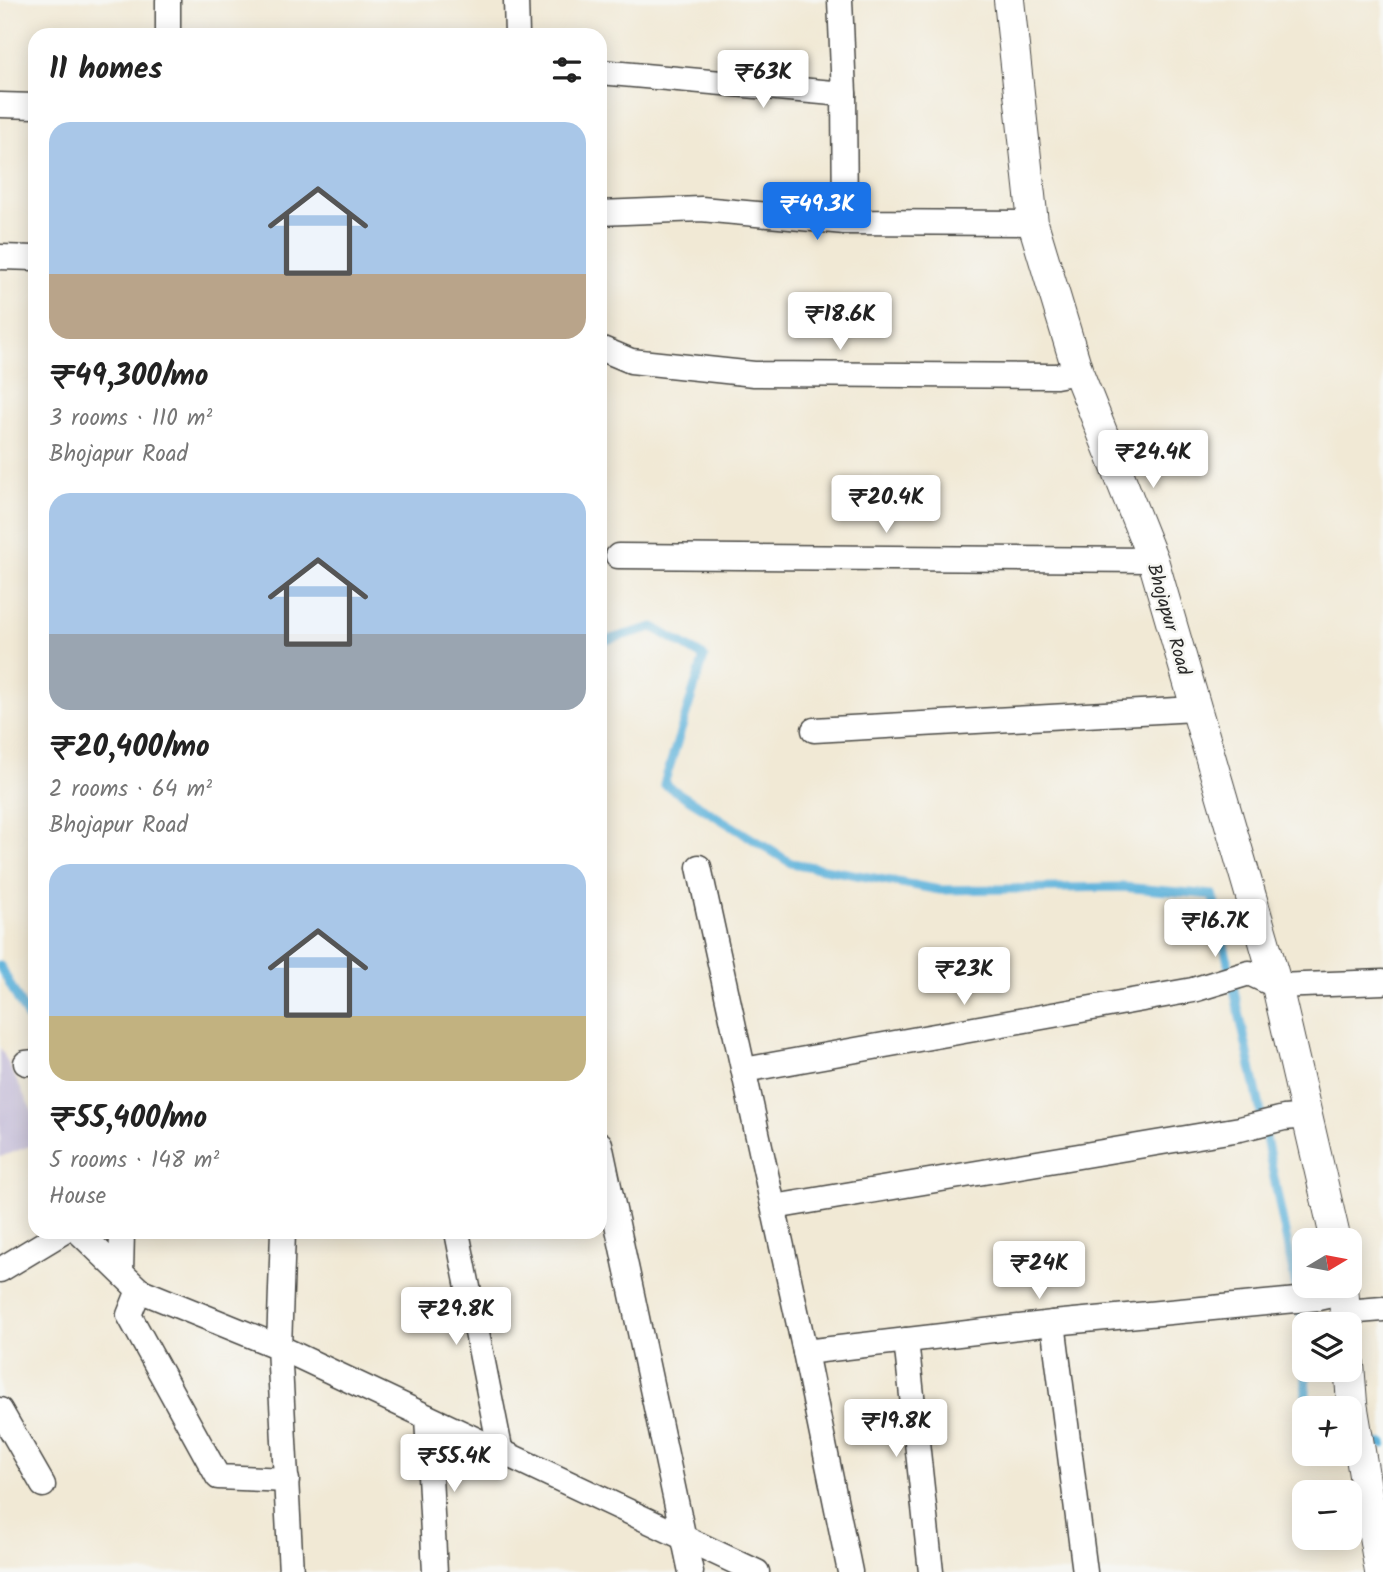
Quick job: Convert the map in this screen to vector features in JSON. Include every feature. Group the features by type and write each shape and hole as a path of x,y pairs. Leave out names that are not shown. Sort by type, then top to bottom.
{"street":[{"path":"168,0 168,28"},
{"path":"516,0 517,28"},
{"path":"840,0 845,222"},
{"name":"Bhojapur Road","path":"1009,0 1032,223 1078,372 1153,560 1277,986 1296,1117 1332,1228"},
{"path":"607,73 844,94"},
{"path":"0,105 28,106"},
{"path":"607,213 701,209 845,222 1032,223"},
{"path":"0,257 28,258"},
{"path":"607,351 631,361 754,374 1056,376 1078,372"},
{"path":"618,556 1153,560"},
{"path":"814,730 1195,709"},
{"path":"699,867 774,1207 850,1572"},
{"path":"744,1070 1193,990 1249,973 1277,986 1383,982"},
{"path":"774,1207 1240,1129 1296,1117"},
{"path":"607,1177 691,1572"},
{"path":"0,1270 51,1239"},
{"path":"86,1239 139,1290 279,1347 757,1572"},
{"path":"121,1239 121,1272"},
{"path":"283,1239 279,1347 291,1572"},
{"path":"458,1239 501,1452"},
{"path":"139,1290 129,1315 218,1477 286,1479"},
{"path":"805,1352 1054,1323 1279,1301 1339,1303 1383,1309"},
{"path":"1054,1323 1085,1572"},
{"path":"906,1340 931,1572"},
{"path":"1350,1382 1380,1572"},
{"path":"0,1410 43,1485"},
{"path":"427,1417 435,1572"}],"shaded area":[{"path":"0,1047 28,1103 28,1147 0,1157"}],"waterway":[{"path":"607,640 653,627 704,657 664,784 791,863 940,890 1122,887 1213,895 1301,1312"},
{"path":"0,966 28,1018"},
{"path":"1306,1382 1306,1396"},
{"path":"1365,1442 1383,1444"}]}
